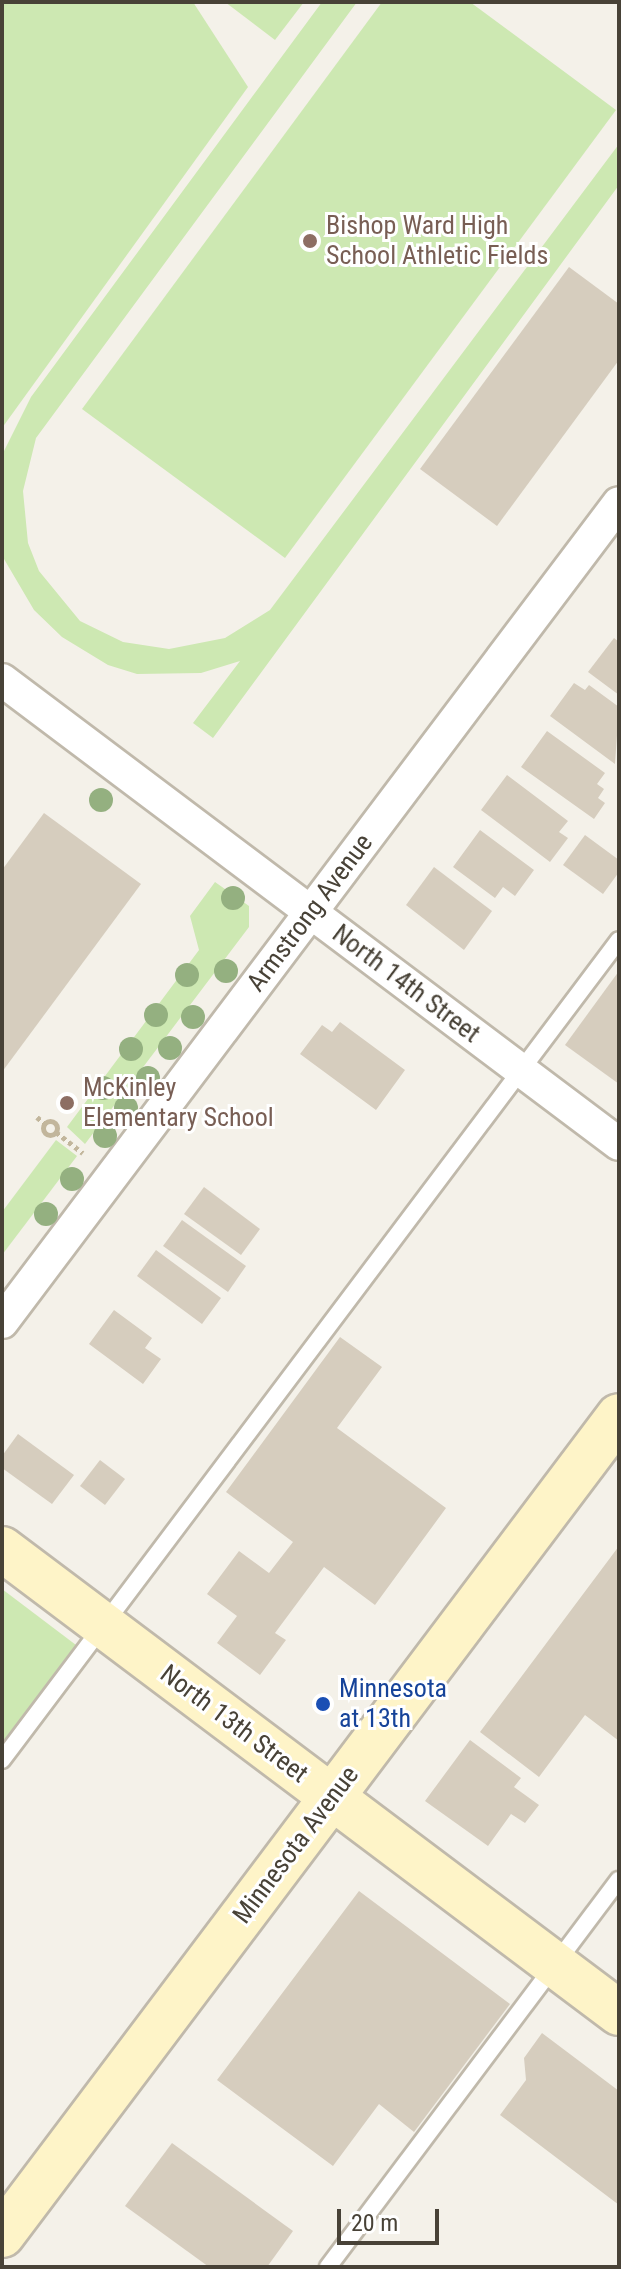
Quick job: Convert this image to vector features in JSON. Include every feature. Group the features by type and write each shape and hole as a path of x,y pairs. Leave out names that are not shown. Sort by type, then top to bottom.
{"main road":[{"name":"Minnesota Avenue","path":"2,2235 619,1416"},
{"name":"North 13th Street","path":"2,1549 619,2013"}],"street":[{"name":"Armstrong Avenue","path":"2,1322 619,503"},
{"name":"North 14th Street","path":"2,680 619,1144"}],"lane":[{"path":"2,1760 619,940"},
{"path":"328,2267 619,1880"}],"path":[{"path":"37,1117 45,1124 57,1124 56,1132"},
{"path":"45,1124 46,1134 56,1132 83,1153"}],"green space":[{"path":"2,2 193,2 248,87 2,428"},
{"path":"225,2 304,2 275,40"},
{"path":"322,2 357,2 36,438 23,491 28,543 39,571 80,621 123,642 169,649 225,638 270,610 619,144 619,185 213,738 193,723 240,661 201,673 137,674 108,665 62,637 34,610 4,559 2,455 31,397"},
{"path":"382,2 470,2 616,110 285,558 82,409"},
{"path":"215,882 249,906 249,927 85,1144 67,1127 199,950 190,916"},
{"path":"56,1140 77,1156 2,1255 2,1212"},
{"path":"2,1589 76,1645 2,1743"}],"building":[{"path":"569,267 619,304 619,360 497,526 420,469"},
{"path":"614,638 619,642 619,695 588,672"},
{"path":"574,683 585,690 589,685 619,707 615,764 550,716"},
{"path":"547,731 605,773 597,784 604,789 598,798 605,803 594,819 521,767"},
{"path":"507,775 568,821 559,832 568,838 550,862 481,810"},
{"name":"McKinley Elementary School","path":"44,813 141,884 2,1072 2,870"},
{"path":"480,830 534,870 515,896 503,887 495,898 453,867"},
{"path":"585,835 619,860 619,872 603,894 563,865"},
{"path":"434,867 492,911 464,950 406,905"},
{"path":"619,971 619,1084 565,1045"},
{"path":"340,1022 405,1070 376,1110 300,1054 322,1025 332,1032"},
{"path":"204,1187 260,1229 241,1255 184,1214"},
{"path":"182,1220 246,1266 228,1292 163,1246"},
{"path":"156,1250 221,1298 202,1324 137,1276"},
{"path":"114,1310 152,1338 145,1348 161,1359 143,1384 89,1344"},
{"path":"340,1337 382,1367 337,1428 446,1508 375,1605 324,1567 275,1633 286,1640 260,1675 217,1643 237,1616 207,1594 239,1551 269,1573 293,1542 226,1492"},
{"path":"18,1434 74,1475 52,1504 2,1468 2,1456"},
{"path":"100,1460 125,1479 105,1505 80,1486"},
{"path":"619,1546 619,1741 585,1715 539,1777 480,1732"},
{"path":"470,1740 521,1778 514,1787 539,1805 525,1823 511,1814 488,1846 425,1801"},
{"path":"359,1891 510,2004 414,2132 379,2104 333,2166 217,2080"},
{"path":"542,2033 619,2091 619,2205 500,2115 526,2080 524,2058"},
{"path":"172,2143 293,2231 267,2267 209,2267 125,2206"}],"place":[{"name":"Bishop Ward High School Athletic Fields","path":"310,241"},
{"name":"McKinley Elementary School","path":"67,1103"},
{"name":"Minnesota at 13th","path":"323,1704"}]}
